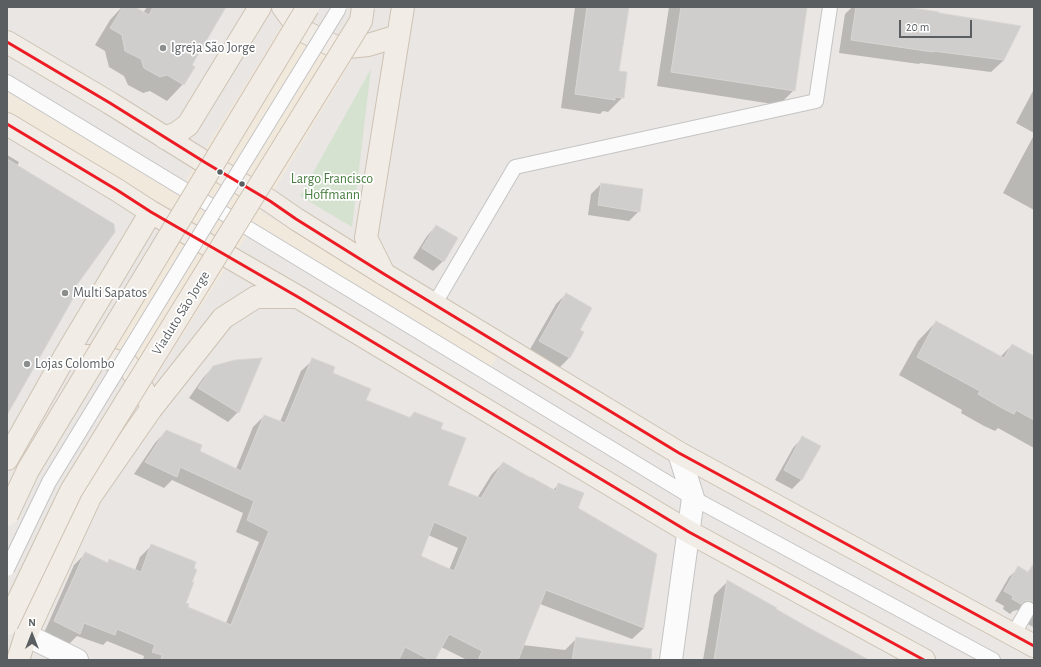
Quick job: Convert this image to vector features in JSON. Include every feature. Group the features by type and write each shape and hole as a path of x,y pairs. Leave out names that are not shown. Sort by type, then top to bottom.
{"main road":[{"path":"165,138 177,133 188,125 260,7"},
{"path":"283,7 299,29 338,48 368,45 398,36"},
{"path":"7,515 28,470 308,7"},
{"name":"Viaduto São Jorge","path":"7,624 71,491 361,21 363,7"},
{"path":"384,274 366,238 403,7"},
{"path":"7,42 270,201 296,219 434,305 679,453 1034,646"},
{"path":"7,124 151,212 298,297 689,532 924,660"},
{"path":"7,459 65,356 151,212"},
{"path":"18,660 26,636 90,497 151,408 223,318 256,297 298,297"},
{"path":"65,356 101,356 128,365 141,385 151,408"}],"street":[{"path":"671,660 693,498 679,453"},
{"path":"26,636 77,660"}],"lane":[{"name":"Viaduto São Jorge","path":"7,570 48,482 339,7"},
{"path":"434,305 515,167 816,101 830,7"},
{"path":"7,82 693,498 993,660"},
{"path":"1013,635 1028,609"}],"shaded area":[{"path":"288,16 355,55 261,212 499,353 491,368 252,227 146,392 85,355 174,211 7,113 7,92 178,193"}],"green space":[{"name":"Largo Francisco Hoffmann","path":"371,69 352,227 300,196"}],"building":[{"name":"Igreja São Jorge","path":"123,7 135,7 149,15 153,7 226,7 192,65 195,67 184,85 167,75 160,77 144,68 141,59 125,51 122,35 110,28"},
{"path":"587,7 629,7 619,71 627,72 624,98 615,97 615,100 575,94"},
{"path":"681,7 807,7 795,91 671,72"},
{"path":"856,7 906,7 1021,26 1004,60 933,52 851,40"},
{"path":"7,159 114,224 115,232 76,286 79,288 7,415"},
{"path":"601,183 643,189 640,212 598,205"},
{"path":"436,225 458,238 444,262 422,248"},
{"path":"566,293 592,308 580,330 584,332 570,358 539,341"},
{"path":"936,321 1004,358 1012,344 1034,356 1034,420 1016,410 1014,414 1002,408 978,394 980,391 917,357"},
{"path":"262,358 239,413 198,388 213,366 235,360"},
{"path":"312,358 335,367 333,373 371,389 366,400 411,418 414,412 443,423 441,429 466,438 448,485 481,498 503,462 556,491 558,483 584,493 578,508 657,554 644,628 546,590 518,660 478,660 482,651 449,634 435,660 430,660 405,647 399,660 161,660 162,655 152,652 155,645 117,629 115,635 84,623 80,634 54,621 85,552 108,563 109,559 141,572 151,544 196,562 194,568 197,570 186,603 189,604 188,607 231,625 269,531 247,520 254,501 180,467 177,477 145,462 166,430 202,445 200,451 241,471 264,415 285,423","holes":["434,522 468,537 454,571 421,556"]},
{"path":"802,436 821,446 802,480 784,470"},
{"path":"1034,563 1034,603 1032,601 1024,601 1021,604 1012,599 1013,596 1004,591 1018,566 1028,572"},
{"path":"727,580 811,629 869,660 714,660"},
{"path":"576,637 652,649 651,660 572,660"}],"transit line":[{"path":"7,42 110,103 270,201 384,274 679,453 1034,646"},
{"path":"7,124 151,212 298,297 689,532 924,660"}],"place":[{"name":"Igreja São Jorge","path":"163,48"},
{"name":"Multi Sapatos","path":"65,293"},
{"name":"Lojas Colombo","path":"27,364"}]}
